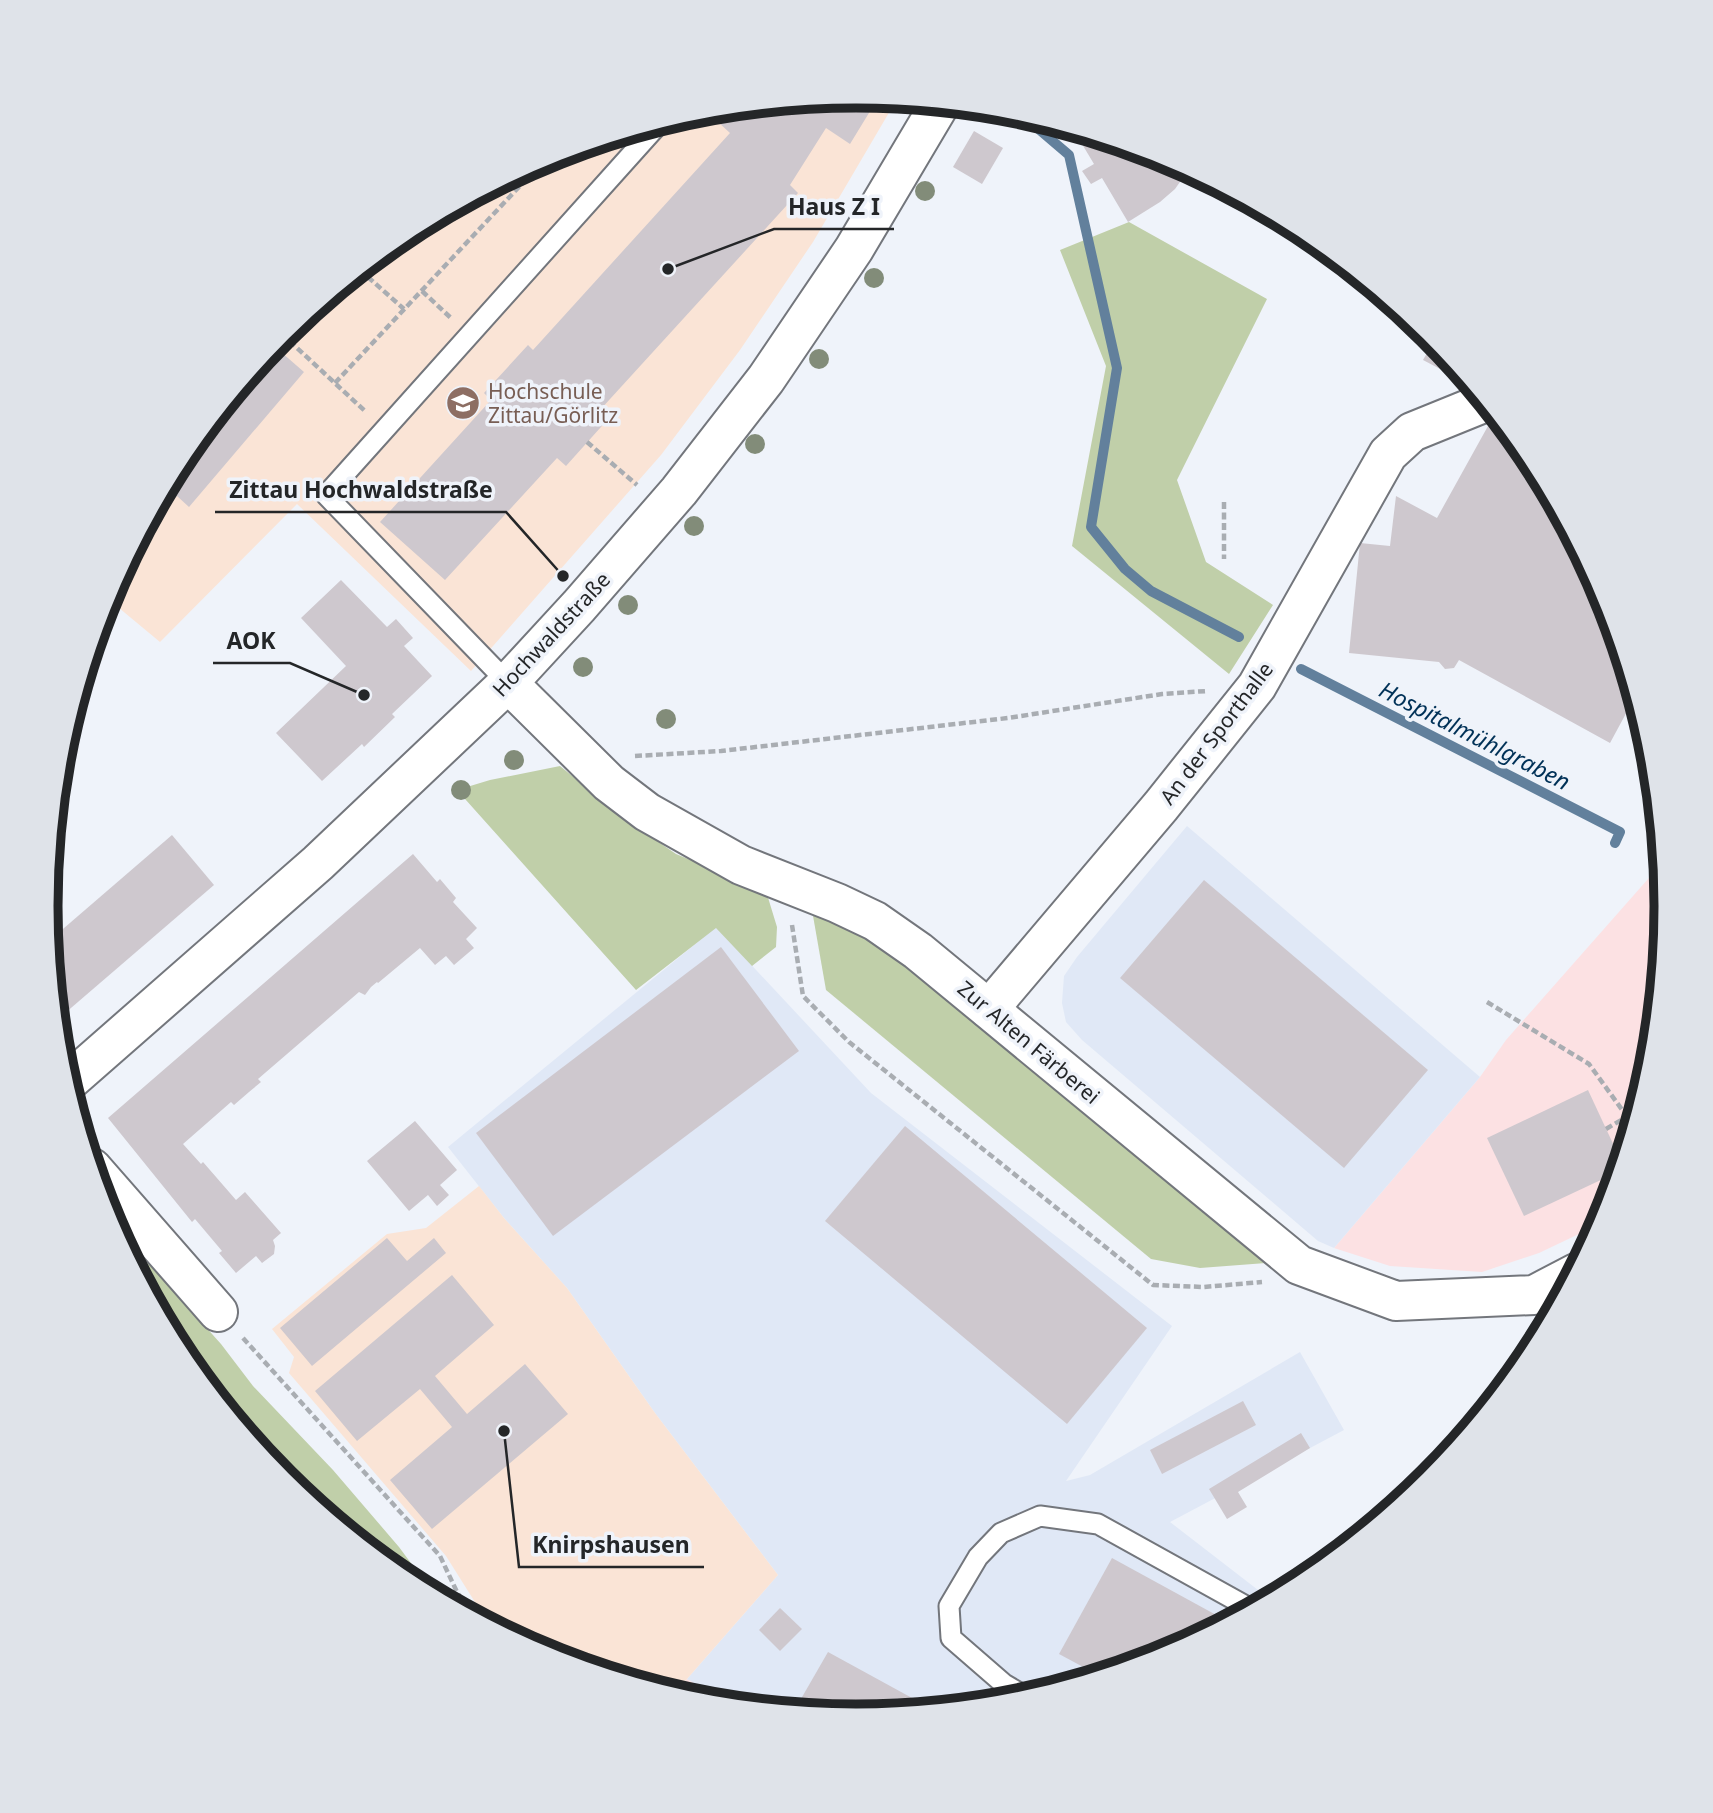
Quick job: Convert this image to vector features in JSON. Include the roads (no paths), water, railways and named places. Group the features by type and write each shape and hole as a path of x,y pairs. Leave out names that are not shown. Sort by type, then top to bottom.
{"street":[{"name":"Hochwaldstraße","path":"76,1075 285,893 508,683 679,491 766,379 854,249 935,112"},
{"name":"An der Sporthalle","path":"989,1009 1161,806 1257,686 1388,454 1412,432 1478,405"},
{"name":"Zur Alten Färberei","path":"508,683 595,769 647,812 741,865 876,921 918,951 1299,1265 1396,1301 1534,1295 1562,1280"},
{"path":"110,1188 218,1312"}],"lane":[{"path":"508,683 326,495 648,135"},
{"path":"1014,1690 951,1638 949,1606 978,1557 1000,1533 1040,1516 1098,1524 1243,1605"}],"waterway":[{"name":"Hospitalmühlgraben","path":"1039,129 1069,155 1117,368 1091,527 1125,569 1151,591 1239,637"},
{"name":"Hospitalmühlgraben","path":"1301,669 1620,832 1615,843"}],"place":[{"name":"Haus Z I","path":"668,269"},
{"name":"Hochschule Zittau/Görlitz","path":"463,403"},
{"name":"Zittau Hochwaldstraße","path":"563,576"},
{"name":"AOK","path":"364,695"},
{"name":"Knirpshausen","path":"504,1431"}]}
